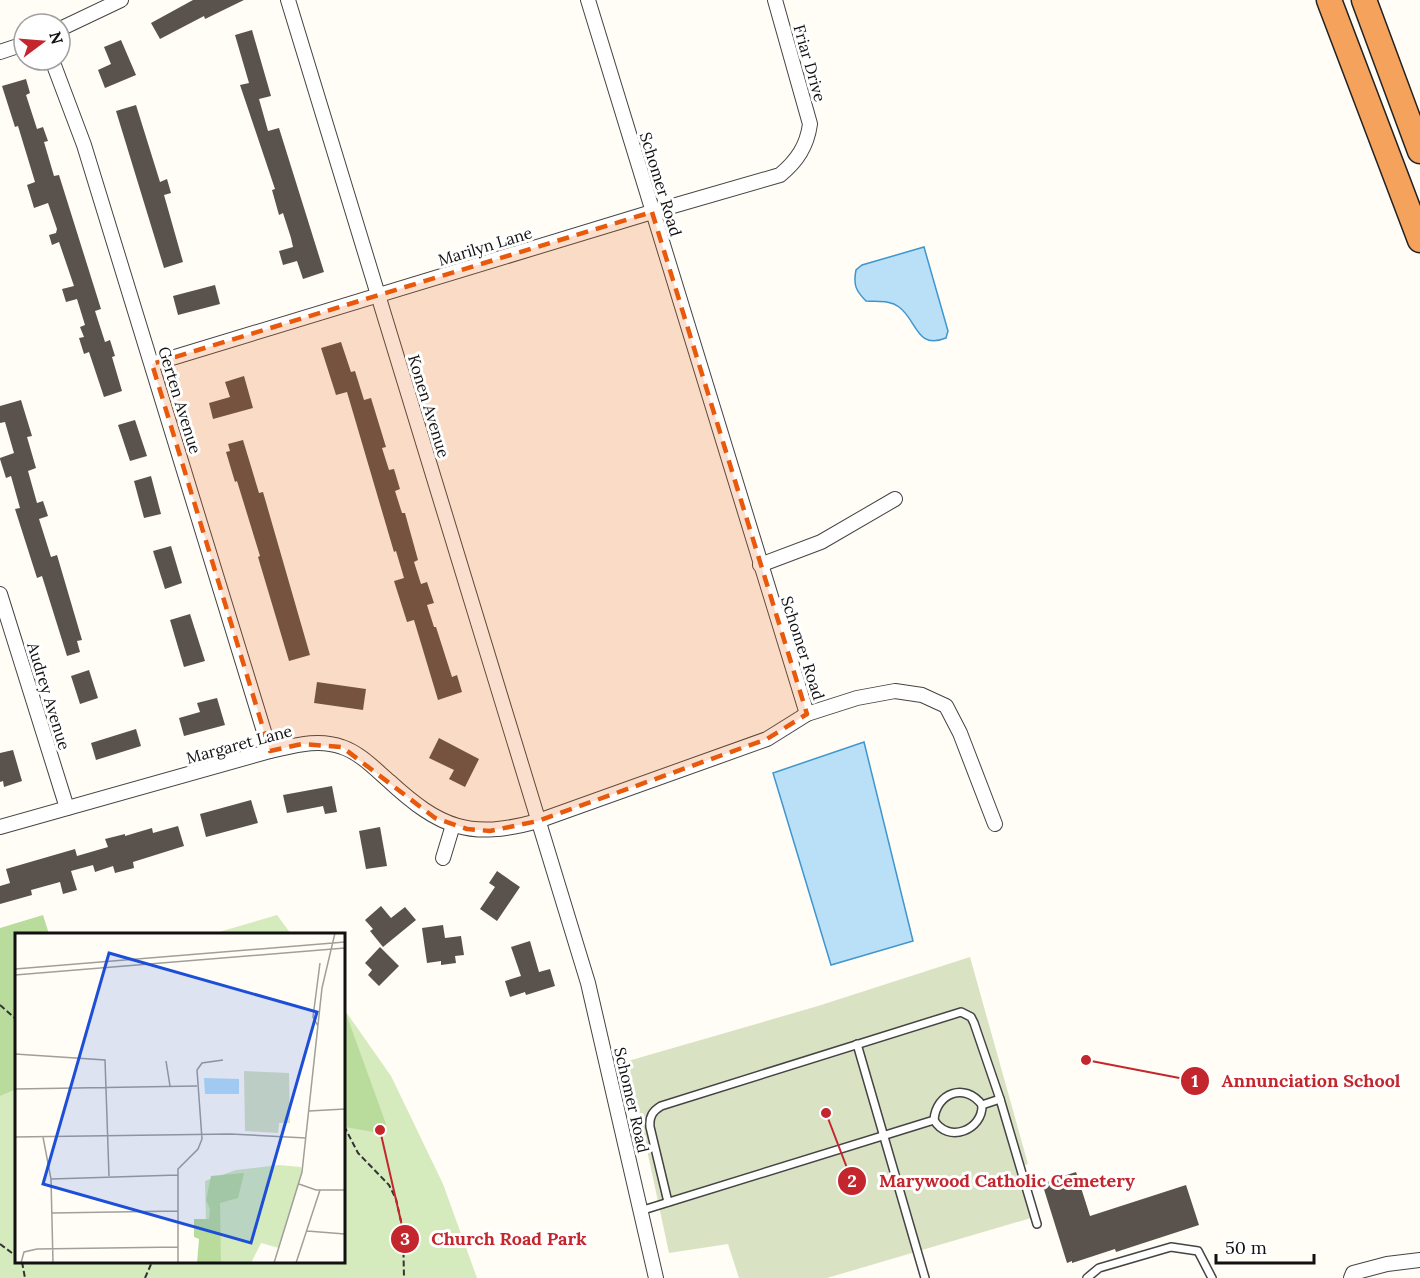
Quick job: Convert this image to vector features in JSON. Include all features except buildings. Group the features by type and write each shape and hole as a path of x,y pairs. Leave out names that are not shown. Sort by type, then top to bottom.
{"highway":[{"path":"1329,0 1420,240"},
{"path":"1364,0 1420,151"}],"street":[{"path":"72,23 121,0"},
{"name":"Konen Avenue","path":"288,0 538,821"},
{"name":"Schomer Road","path":"588,0 807,714 767,739 538,821 588,983 656,1278"},
{"name":"Friar Drive","path":"775,0 808,115 810,124 808,135"},
{"name":"Gerten Avenue","path":"57,72 84,145 270,752"},
{"name":"Marilyn Lane","path":"152,364 780,175 791,166 802,151 808,135"},
{"path":"760,565 820,542 895,499"},
{"name":"Audrey Avenue","path":"0,594 67,808"},
{"path":"807,714 857,698 895,691 922,695 946,706 960,733 994,824"},
{"name":"Margaret Lane","path":"0,828 270,752 302,744 325,743 342,747 371,765 414,804 435,818 453,825 490,831 538,821"},
{"path":"443,858 453,825"},
{"path":"1351,1278 1353,1273 1387,1264 1420,1260"}],"lane":[{"path":"668,1202 650,1126 655,1110 661,1106 954,1013 967,1013 974,1023 1000,1099 1037,1224"},
{"path":"857,1044 925,1278"},
{"path":"959,1092 974,1095 982,1104 981,1115 962,1132 945,1132 934,1120 939,1104 951,1094 959,1092"},
{"path":"982,1104 1000,1099"},
{"path":"640,1211 934,1120"},
{"path":"1087,1278 1099,1268 1171,1247 1198,1251 1212,1278"}],"path":[{"path":"0,1005 15,1018"},
{"path":"345,1128 358,1153 389,1185 396,1199 403,1230 404,1278"},
{"path":"0,1244 15,1255"},
{"path":"22,1263 25,1278"},
{"path":"145,1278 152,1263"}],"highlighted area":[{"path":"652,212 807,714 767,739 538,821 490,831 467,829 435,818 342,747 302,744 270,751 152,364"}],"green space":[{"path":"43,915 49,933 15,933 15,1089 0,1096 0,928"},
{"path":"277,915 290,933 215,933"},
{"path":"970,957 1028,1164 1016,1168 1031,1218 827,1278 739,1278 728,1244 669,1253 628,1061 818,1006"},
{"path":"15,994 15,1263 345,1263 345,1010 391,1076 443,1184 477,1278 0,1278 0,1000"},
{"path":"345,1011 386,1124 374,1132 345,1127"}],"water":[{"path":"924,247 948,331 946,338 936,341 923,337 905,313 892,303 866,301 855,284 856,270 862,265"},
{"path":"864,742 913,941 831,965 773,773"}],"place":[{"name":"Annunciation School","path":"1086,1060"},
{"name":"Marywood Catholic Cemetery","path":"826,1113"},
{"name":"Church Road Park","path":"380,1130"}]}
